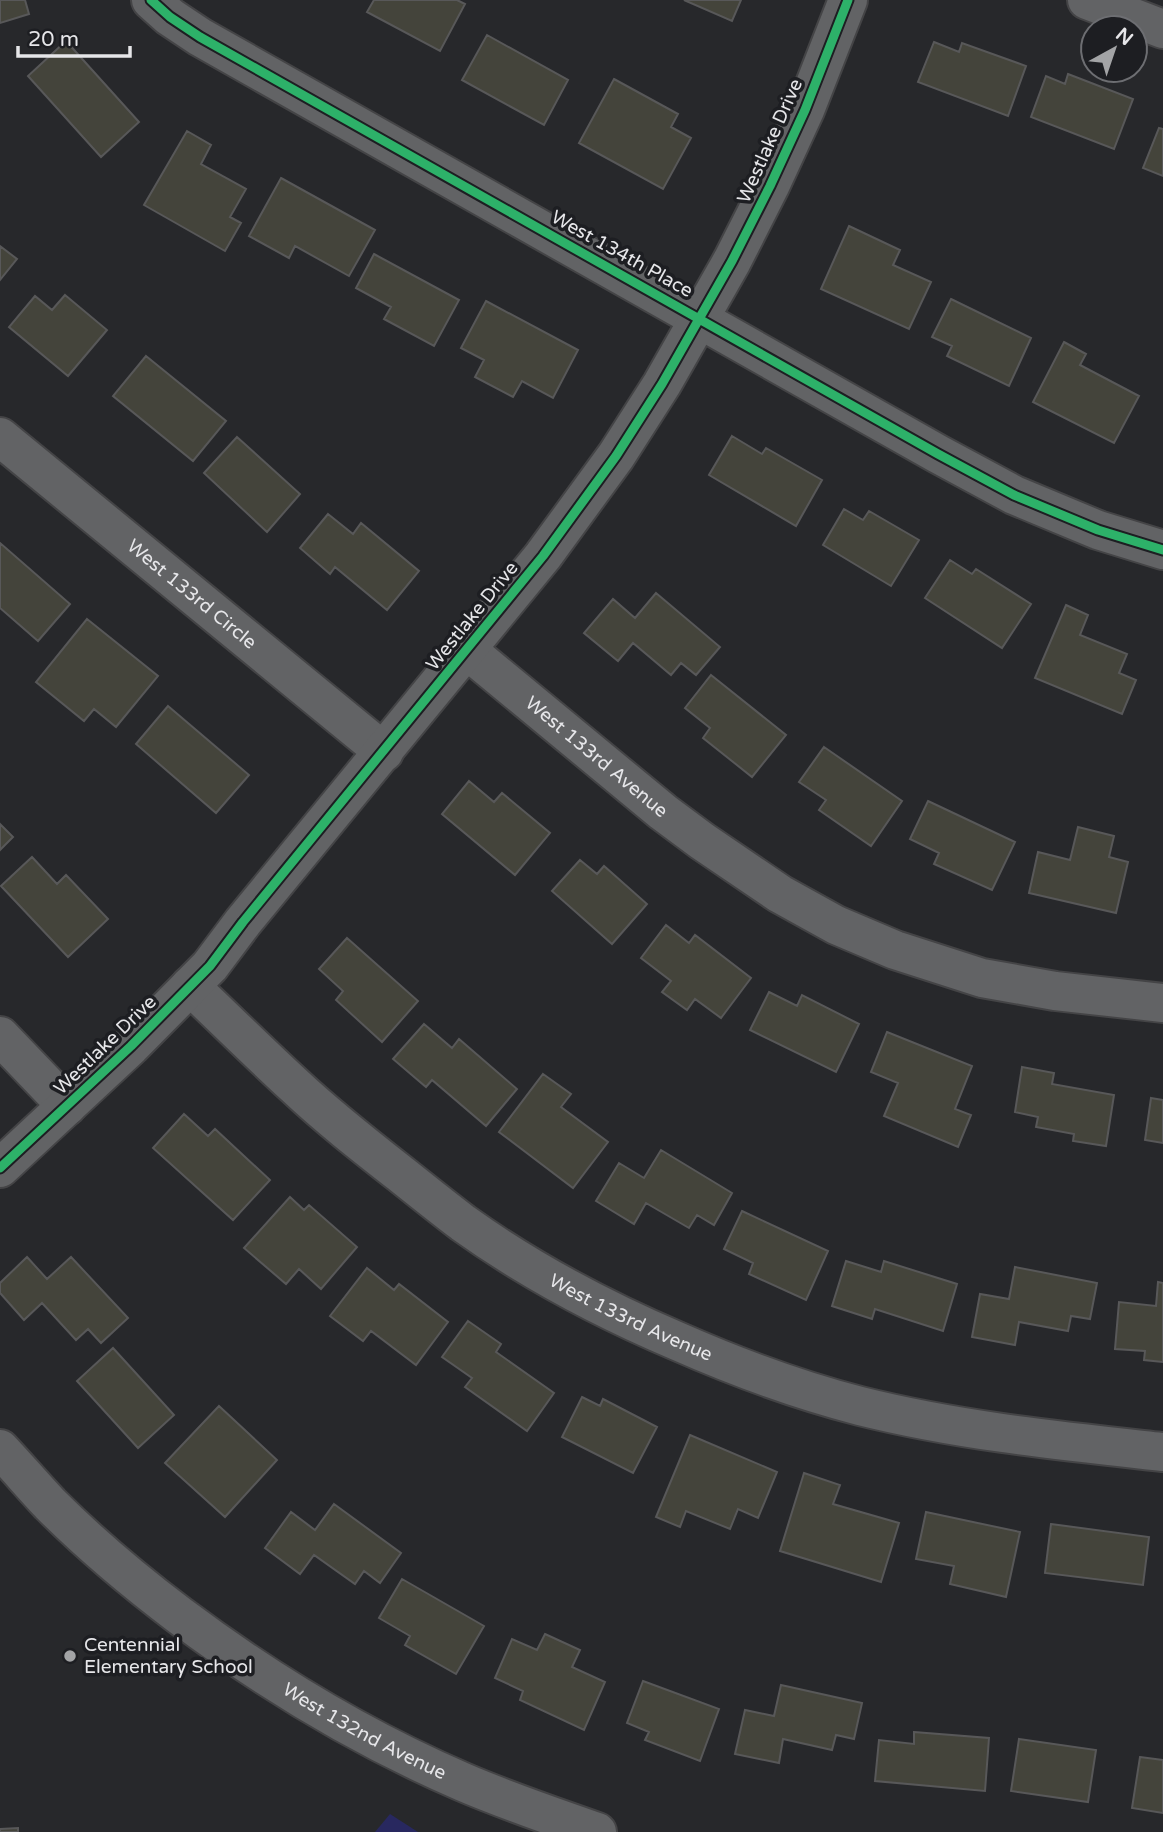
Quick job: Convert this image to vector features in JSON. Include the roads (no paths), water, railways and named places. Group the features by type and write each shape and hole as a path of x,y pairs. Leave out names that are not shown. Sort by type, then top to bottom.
{"street":[{"name":"West 134th Place","path":"151,0 170,17 200,37 937,454 1014,495 1098,530 1163,550"},
{"name":"Westlake Drive","path":"0,1168 131,1046 210,966 243,922 543,556 616,456 662,384 732,261 805,110 848,0"},
{"path":"1087,0 1163,29"},
{"name":"West 133rd Circle","path":"0,437 384,752"},
{"name":"West 133rd Avenue","path":"467,650 663,812 780,894 836,925 895,950 982,978 1055,991 1163,1003"},
{"name":"West 133rd Avenue","path":"190,986 342,1127 463,1222 558,1284 620,1316 762,1376 860,1406 938,1423 1037,1438 1163,1452"},
{"path":"0,1036 67,1106"},
{"name":"West 132nd Avenue","path":"0,1449 52,1505 110,1559 213,1641 263,1675 312,1706 399,1752 503,1799 597,1832"}],"place":[{"name":"Centennial Elementary School","path":"70,1656"}]}
